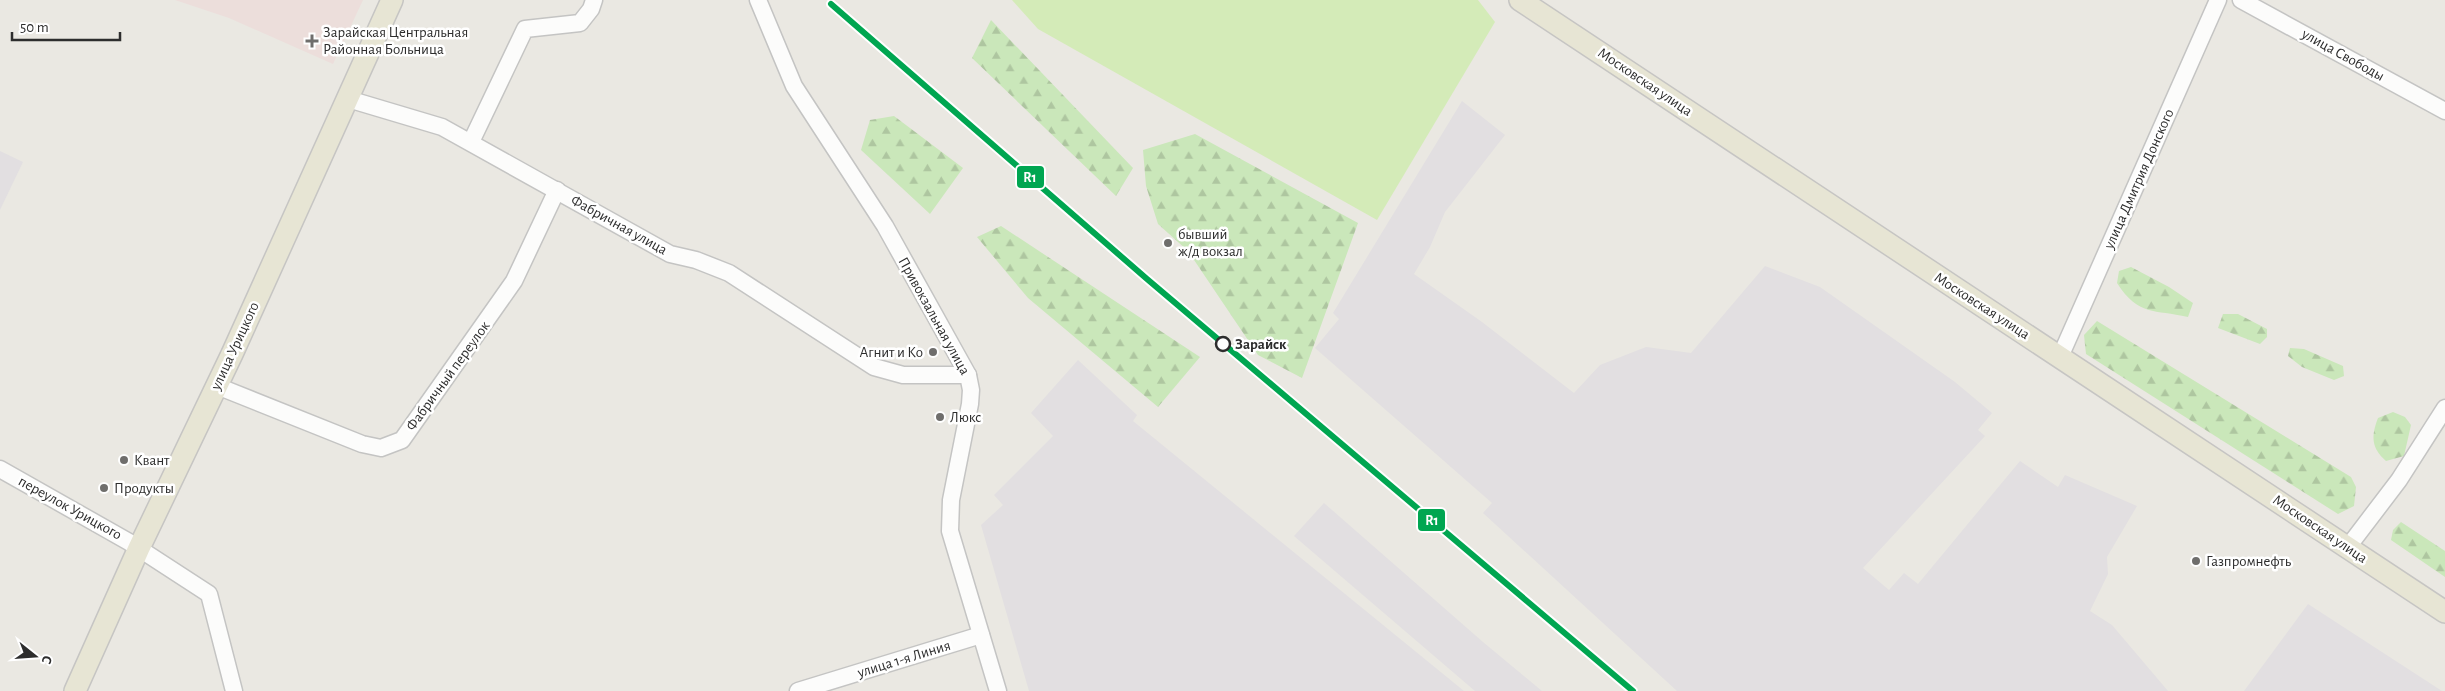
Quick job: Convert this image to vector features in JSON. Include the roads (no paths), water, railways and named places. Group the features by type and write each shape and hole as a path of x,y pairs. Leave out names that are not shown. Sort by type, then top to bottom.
{"main road":[{"name":"улица Урицкого","path":"75,691 139,548 217,386 392,0"},
{"name":"Московская улица","path":"1528,2 2445,612"}],"street":[{"path":"472,142 525,29 580,23 591,9 594,0"},
{"name":"Привокзальная улица","path":"758,0 794,86 885,226 968,375 971,390 970,404 951,500 950,531 998,691"},
{"name":"улица Дмитрия Донского","path":"2060,357 2218,0"},
{"name":"улица Свободы","path":"2241,0 2445,111"},
{"name":"Фабричная улица","path":"348,99 442,127 670,254 696,260 729,272 874,367 903,375 968,375"},
{"name":"Фабричный переулок","path":"217,386 362,444 381,448 402,440 514,281 557,190"},
{"path":"2348,547 2399,480 2445,408"},
{"name":"переулок Урицкого","path":"0,469 139,548 209,594 234,691"},
{"name":"улица 1-я Линия","path":"798,691 981,635"}],"place":[{"name":"Зарайская Центральная Районная Больница","path":"312,41"},
{"name":"бывший ж/д вокзал","path":"1168,243"},
{"name":"Зарайск","path":"1223,344"},
{"name":"Агнит и Ко","path":"933,352"},
{"name":"Люкс","path":"940,417"},
{"name":"Квант","path":"124,460"},
{"name":"Продукты","path":"104,488"},
{"name":"Газпромнефть","path":"2196,561"}]}
